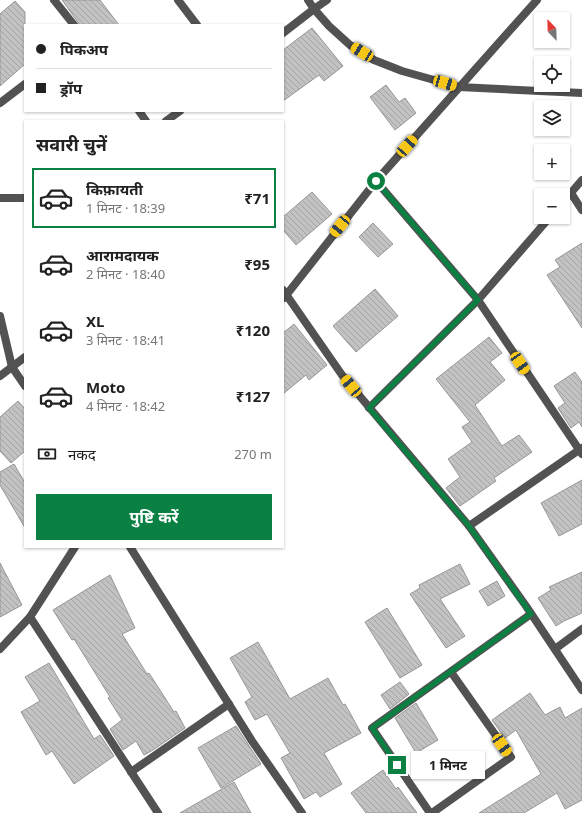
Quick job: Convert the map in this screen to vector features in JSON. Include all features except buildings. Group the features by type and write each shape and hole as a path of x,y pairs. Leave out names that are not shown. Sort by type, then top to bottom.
{"street":[{"path":"54,0 73,24"},
{"path":"178,0 196,24"},
{"path":"308,0 329,26 350,45 374,60 402,71 459,87 582,93"},
{"path":"284,32 327,0"},
{"path":"537,0 376,181 284,294 342,375 469,526 582,690"},
{"path":"0,103 24,85"},
{"path":"167,120 179,112"},
{"path":"582,180 571,193 582,210"},
{"path":"376,181 478,300 581,450 469,526"},
{"path":"0,198 24,198"},
{"path":"369,408 478,300 544,224"},
{"path":"0,316 12,367 24,385"},
{"path":"0,376 24,359"},
{"path":"0,649 30,617 74,548"},
{"path":"131,548 252,741 302,813"},
{"path":"451,672 510,757 431,813 372,728 531,614"},
{"path":"30,617 158,813"},
{"path":"555,649 582,629"},
{"path":"131,772 229,704"}],"route":[{"path":"376,181 478,300 369,408 469,526 531,614 372,728 397,765"}]}
